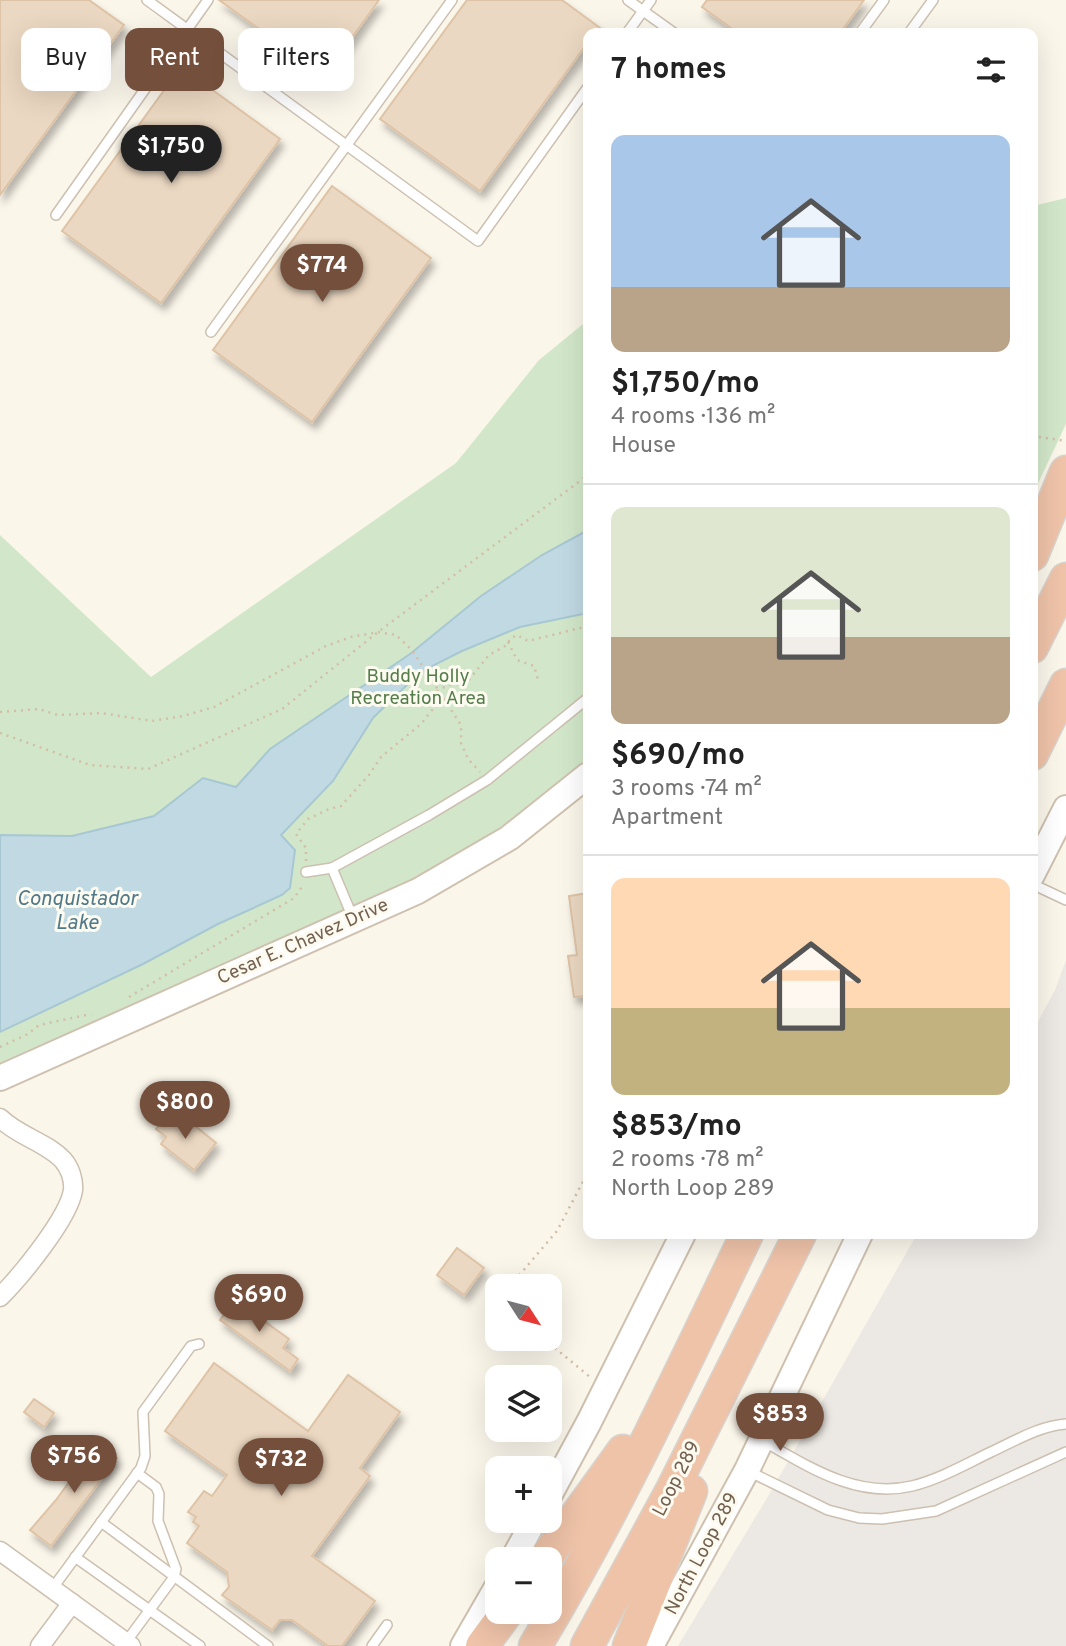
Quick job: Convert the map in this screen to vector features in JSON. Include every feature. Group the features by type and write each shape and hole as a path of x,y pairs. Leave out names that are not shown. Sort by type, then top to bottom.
{"highway":[{"path":"1038,540 1066,472"},
{"path":"1038,635 1066,579"},
{"path":"1038,742 1066,685"},
{"path":"535,1646 599,1533 745,1239"},
{"path":"629,1646 713,1436 798,1239"},
{"name":"Loop 289","path":"587,1646 671,1492 798,1239"},
{"path":"554,1547 621,1453 640,1424 667,1372 702,1326"},
{"path":"482,1646 498,1624"}],"main road":[{"path":"1038,512 1066,455"},
{"name":"Cesar E. Chavez Drive","path":"0,1078 418,891 467,864 528,824 583,779"},
{"path":"1038,863 1066,808"},
{"path":"562,1471 680,1239"},
{"name":"North Loop 289","path":"651,1646 747,1470 858,1239"},
{"path":"463,1646 485,1608"}],"street":[{"path":"0,1118 9,1127 54,1152 65,1163 71,1175 73,1189 68,1206 24,1273 0,1297"},
{"path":"0,1551 129,1644"},
{"path":"40,1646 72,1603"}],"lane":[{"path":"147,0 186,28"},
{"path":"188,28 208,0"},
{"path":"211,332 452,0"},
{"path":"628,0 667,28"},
{"path":"631,28 651,0"},
{"path":"864,28 884,0"},
{"path":"913,28 933,0"},
{"path":"224,56 478,241 583,95"},
{"path":"55,215 143,91"},
{"path":"306,873 332,868 487,780 583,702"},
{"path":"332,868 354,920"},
{"path":"1038,887 1066,900"},
{"path":"52,1588 137,1473 145,1456 143,1412 191,1346 199,1344"},
{"path":"761,1440 813,1469 843,1482 869,1489 890,1489 913,1486 937,1478 1037,1430 1066,1424"},
{"path":"747,1470 828,1510 859,1518 882,1519 936,1511 1066,1452"},
{"path":"129,1644 174,1577 176,1569 158,1521 159,1494 156,1487 137,1473"},
{"path":"101,1522 268,1646"},
{"path":"75,1557 200,1646"},
{"path":"372,1646 387,1626"}],"path":[{"path":"1038,437 1066,441"},
{"path":"0,733 90,765 148,769 282,709 378,632 583,479"},
{"path":"128,998 294,898 302,890 306,873 306,848 296,834 308,819 341,806 381,757 421,723 432,710 434,694 447,685 468,681 489,655 517,635 528,641 583,627"},
{"path":"0,712 38,709 58,715 101,713 152,721 183,716 214,707 326,646 351,637 378,632 396,635 412,650 461,725 461,743 468,759 487,780"},
{"path":"508,642 517,660 534,666 539,683"},
{"path":"0,1047 39,1025 99,1012"},
{"path":"520,1274 557,1231 583,1182"},
{"path":"559,1351 590,1377"}],"shaded area":[{"path":"1066,960 1066,1646 678,1646 773,1488 914,1239 1038,1239 1038,1022 1055,990"}],"green space":[{"path":"1066,198 1066,424 1038,483 1038,205"},
{"name":"Buddy Holly Recreation Area","path":"583,324 583,762 500,828 403,885 0,1065 0,535 151,677 456,463 539,360"}],"water":[{"name":"Conquistador Lake","path":"583,533 583,614 520,627 462,651 413,679 373,718 333,781 281,835 295,850 290,888 282,895 0,1032 0,835 72,836 154,816 203,778 236,787 270,749 410,654 481,596 542,555"}],"building":[{"path":"0,0 89,0 124,25 111,43 111,28 21,28 21,91 76,91 0,195"},
{"path":"219,0 379,0 354,35 354,28 258,28"},
{"path":"467,0 562,0 600,28 583,28 583,49 480,191 380,119"},
{"path":"707,0 864,0 844,28 731,28 702,7"},
{"path":"164,91 214,91 280,139 161,303 62,231"},
{"path":"332,186 431,258 312,422 213,350"},
{"path":"583,894 583,996 574,997 568,956 577,955 569,896"},
{"path":"168,1114 178,1123 183,1116 216,1143 194,1170 161,1144 166,1137 156,1129"},
{"path":"457,1248 484,1268 464,1295 437,1275"},
{"path":"235,1300 289,1339 283,1348 298,1359 290,1371 220,1320"},
{"path":"214,1363 308,1431 348,1375 400,1412 360,1468 370,1476 312,1556 375,1601 342,1646 328,1646 292,1620 280,1620 272,1630 222,1595 229,1587 227,1572 187,1543 199,1526 193,1522 196,1517 188,1512 204,1491 212,1496 227,1475 165,1431"},
{"path":"34,1399 54,1413 44,1427 24,1412"},
{"path":"97,1444 117,1458 51,1546 30,1530"}]}
